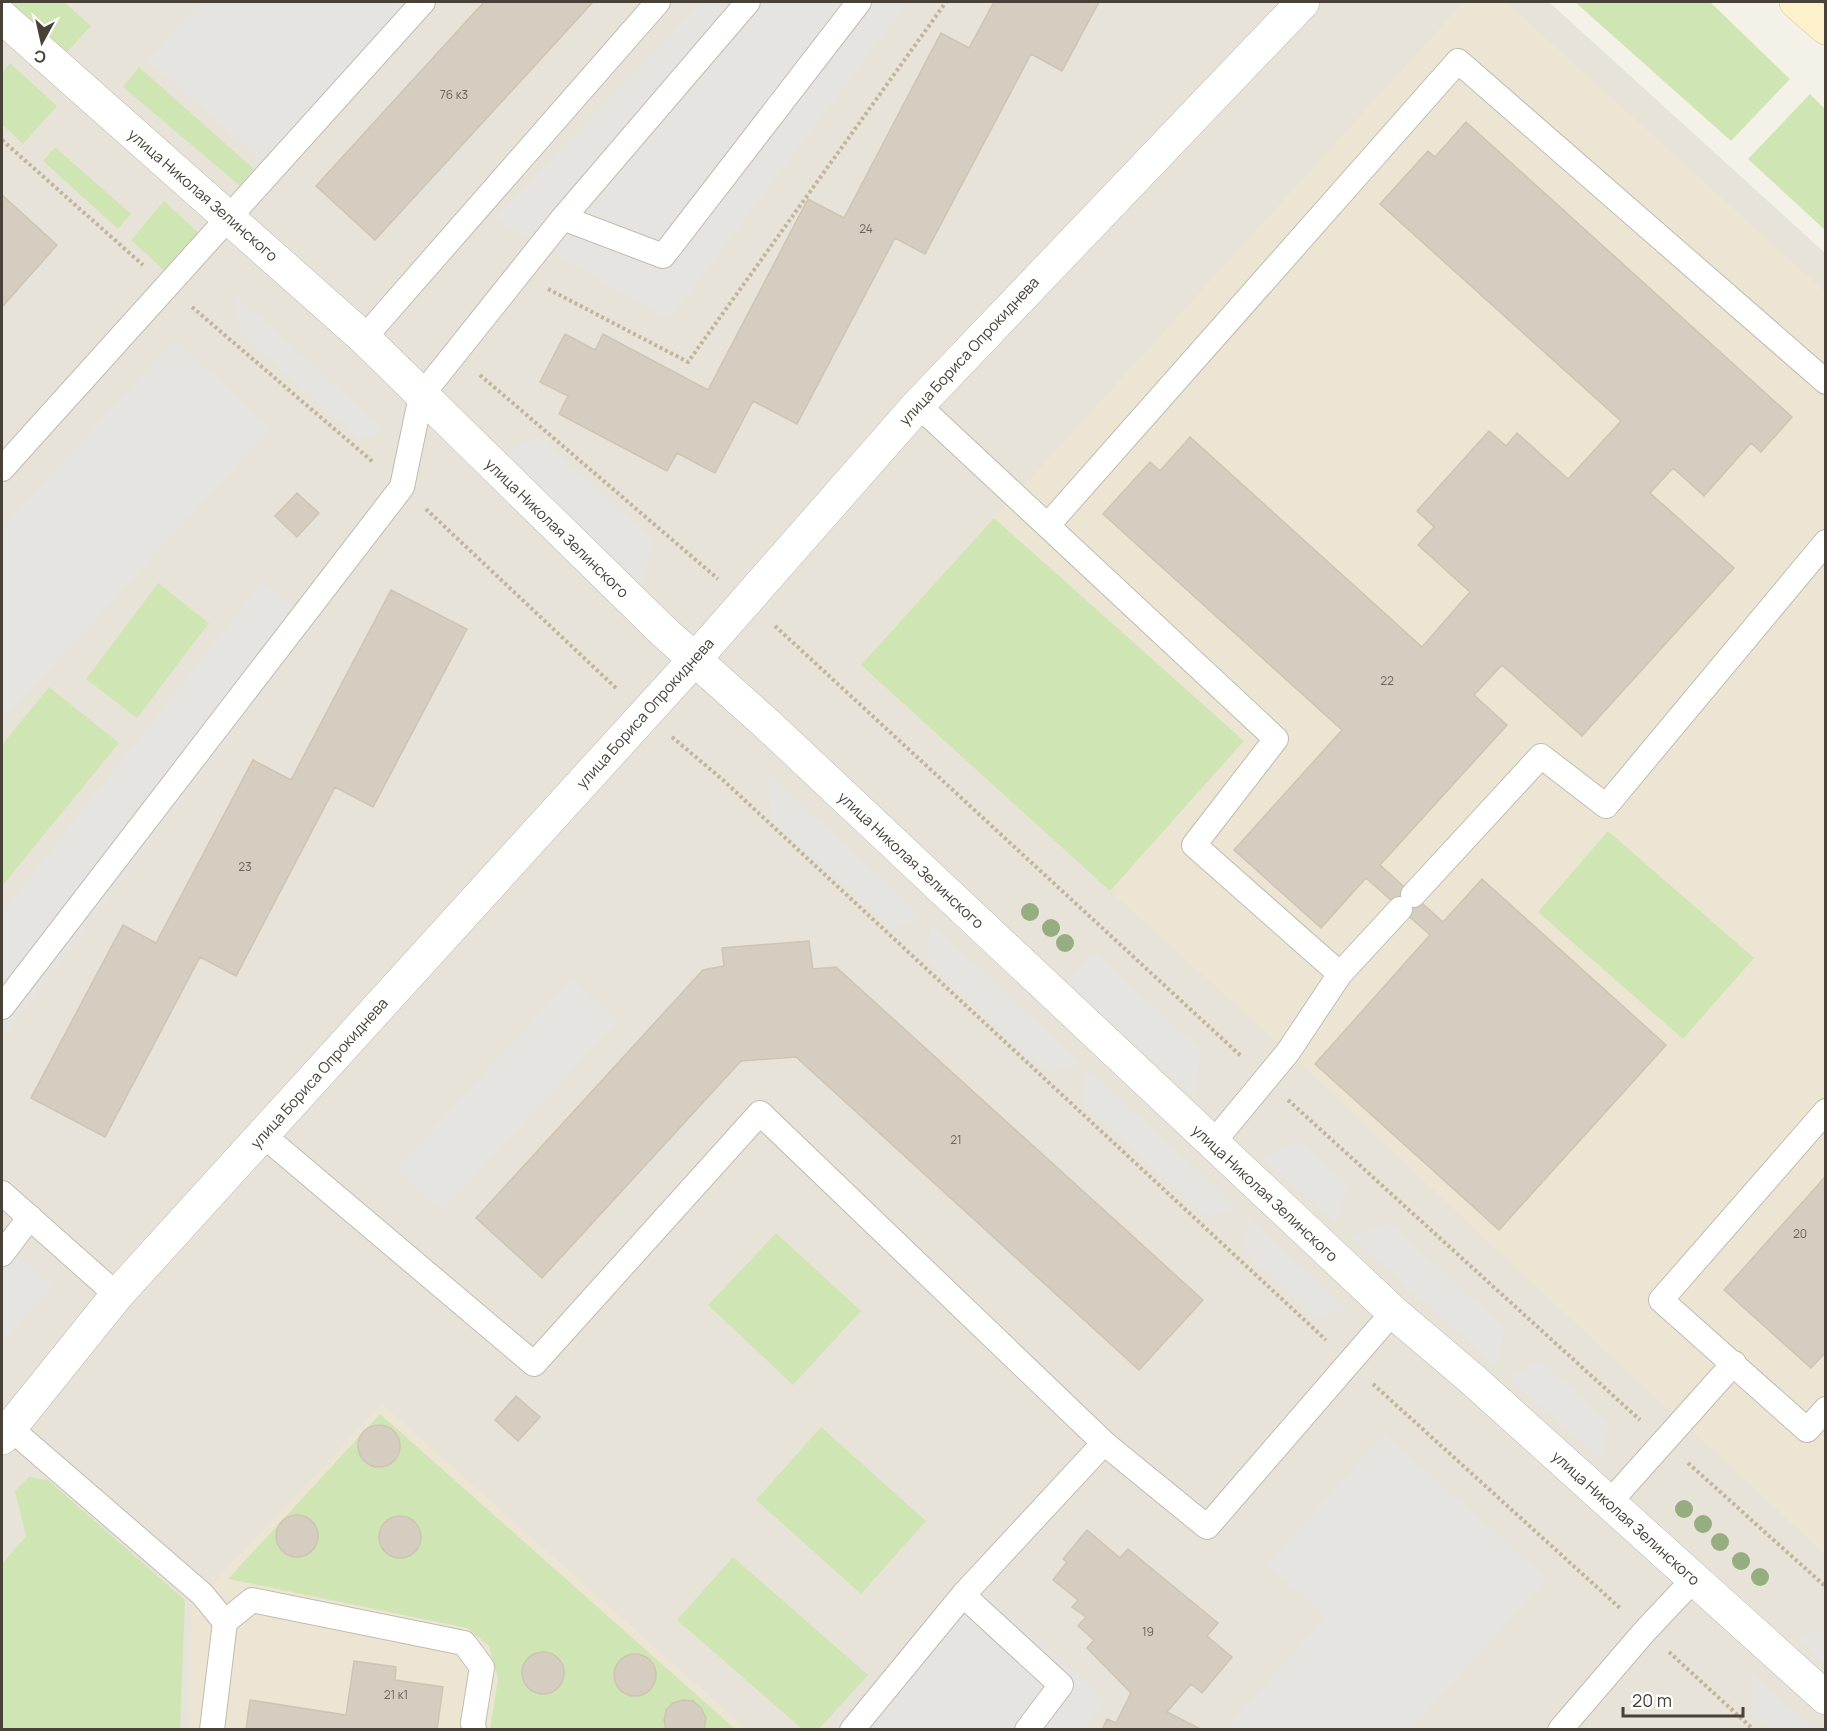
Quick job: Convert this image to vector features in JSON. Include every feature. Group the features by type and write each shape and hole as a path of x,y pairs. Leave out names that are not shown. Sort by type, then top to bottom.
{"street":[{"name":"улица Бориса Опрокиднева","path":"6,1432 117,1295 696,658 918,405 1303,2"},
{"path":"1796,2 1826,28"},
{"name":"улица Николая Зелинского","path":"2,17 364,338 663,631 696,658 1393,1312 1472,1378 1826,1698"}],"lane":[{"path":"364,338 658,2"},
{"path":"2,1007 402,487 421,396 563,218 748,2"},
{"path":"563,218 663,256 859,2"},
{"path":"2,469 230,217 411,6"},
{"path":"1048,525 1458,61 1826,382"},
{"path":"918,405 1002,482 1013,497 1048,525 1276,739 1194,845 1340,974"},
{"path":"1212,1144 1287,1052 1340,974 1541,756 1606,806 1826,542"},
{"path":"1826,1111 1660,1300 1734,1363 1807,1430 1826,1409"},
{"path":"263,1135 534,1364 760,1113 1104,1443 1206,1527 1393,1312"},
{"path":"2,1192 117,1295"},
{"path":"2,1254 30,1217"},
{"path":"1609,1503 1734,1363"},
{"path":"6,1432 202,1594 225,1623"},
{"path":"852,1730 963,1595 1104,1443"},
{"path":"1560,1730 1645,1631 1694,1579"},
{"path":"963,1595 1061,1685 1027,1730"},
{"path":"212,1730 225,1623 252,1600 464,1642 482,1667 473,1723 474,1730"}],"path":[{"path":"540,297 548,289 688,362 946,2"},
{"path":"2,140 167,286 402,487 645,714 732,788 1350,1362 1754,1730"},
{"path":"478,374 714,576 747,600 1265,1079 1826,1587"}],"shaded area":[{"path":"2,2 1549,2 1825,253 1825,1729 2,1730"},
{"path":"200,2 398,2 412,14 272,170 148,60"},
{"path":"703,2 908,2 669,320 494,218"},
{"path":"1464,2 1506,2 1825,292 1825,1554 1488,1242 1308,1070 861,665"},
{"path":"235,295 385,430 360,440 241,334"},
{"path":"175,340 271,428 2,721 2,528"},
{"path":"538,437 653,539 643,584 497,454"},
{"path":"262,582 315,623 2,1039 2,913"},
{"path":"767,773 923,917 892,929 771,819"},
{"path":"931,924 1082,1064 1047,1072 927,961"},
{"path":"1094,952 1201,1050 1194,1097 1065,981"},
{"path":"572,979 617,1021 442,1211 396,1169"},
{"path":"1086,1068 1237,1207 1208,1218 1086,1107"},
{"path":"1301,1141 1347,1184 1336,1224 1262,1158"},
{"path":"1247,1217 1346,1308 1317,1319 1246,1253"},
{"path":"1389,1223 1504,1327 1497,1367 1350,1236"},
{"path":"2,1237 52,1286 2,1343"},
{"path":"1541,1361 1609,1423 1600,1460 1509,1378"},
{"path":"382,1404 746,1729 189,1730 192,1606"},
{"path":"1384,1434 1547,1578 1411,1729 1226,1729 1326,1617 1267,1565"},
{"path":"967,1578 1107,1701 1083,1729 832,1730"},
{"path":"1826,1629 1825,1664 1798,1638"},
{"path":"1752,1674 1814,1729 1769,1729 1752,1715"}],"green space":[{"path":"9,2 64,2 91,26 66,53"},
{"path":"1575,2 1710,2 1790,79 1731,141"},
{"path":"10,63 57,106 23,144 2,124 2,73"},
{"path":"139,67 254,169 240,186 123,87"},
{"path":"1810,94 1825,109 1825,230 1748,159"},
{"path":"55,147 131,214 118,229 43,161"},
{"path":"164,201 202,236 169,275 131,240"},
{"path":"994,518 1244,741 1110,891 861,665"},
{"path":"158,583 209,623 137,718 86,679"},
{"path":"49,687 119,743 2,886 2,745"},
{"path":"1608,831 1754,958 1683,1039 1538,912"},
{"path":"776,1233 861,1311 793,1385 708,1305"},
{"path":"380,1414 735,1729 490,1729 498,1679 489,1646 467,1628 228,1579"},
{"path":"821,1427 926,1521 861,1594 756,1500"},
{"path":"29,1477 48,1480 185,1600 180,1729 2,1729 2,1564 26,1536 15,1491"},
{"path":"733,1557 868,1675 819,1729 802,1729 677,1620"}],"building":[{"path":"484,2 593,2 375,240 316,186"},
{"path":"994,2 1099,2 1062,71 1031,54 925,254 895,238 797,424 753,401 715,473 677,453 667,471 559,414 568,396 540,382 565,334 595,350 603,334 708,390 808,199 844,218 941,33 969,48"},
{"path":"1466,122 1792,417 1761,452 1751,443 1704,496 1673,468 1650,493 1734,568 1582,736 1502,665 1474,695 1507,725 1380,865 1443,922 1482,879 1666,1045 1499,1230 1315,1064 1430,935 1366,878 1321,928 1234,850 1342,730 1103,514 1150,462 1160,471 1190,437 1422,647 1470,592 1418,545 1434,527 1417,511 1489,431 1506,446 1517,433 1568,479 1621,421 1380,204 1428,151 1435,157"},
{"path":"2,195 57,245 2,307"},
{"path":"297,493 319,513 297,537 275,516"},
{"path":"391,590 467,629 373,807 335,787 236,976 200,957 105,1137 31,1098 123,925 156,943 253,760 291,780"},
{"path":"809,941 813,969 836,967 1203,1300 1139,1370 796,1057 741,1061 542,1278 476,1218 703,970 724,966 722,948"},
{"path":"1826,1176 1826,1352 1811,1368 1724,1290"},
{"path":"516,1396 540,1417 518,1441 495,1420"},
{"path":"379,1425 394,1431 400,1446 394,1461 379,1467 364,1461 358,1446 364,1431"},
{"path":"297,1515 312,1521 318,1536 312,1551 297,1557 282,1551 276,1536 282,1521"},
{"path":"400,1516 415,1522 421,1537 415,1552 400,1558 385,1552 379,1537 385,1522"},
{"path":"1087,1530 1120,1558 1128,1549 1218,1623 1207,1636 1232,1657 1202,1693 1191,1684 1167,1712 1202,1730 1102,1730 1107,1719 1116,1723 1131,1693 1087,1648 1094,1640 1078,1626 1086,1617 1072,1607 1078,1600 1053,1580 1067,1562 1063,1559"},
{"path":"543,1652 558,1658 564,1673 558,1688 543,1694 528,1688 522,1673 528,1658"},
{"path":"635,1654 650,1660 656,1675 650,1690 635,1696 620,1690 614,1675 620,1660"},
{"path":"354,1661 396,1667 395,1680 443,1687 437,1730 246,1730 250,1700 346,1715"},
{"path":"683,1700 693,1701 701,1708 706,1718 704,1730 666,1730 664,1720 666,1710 673,1703"}]}
